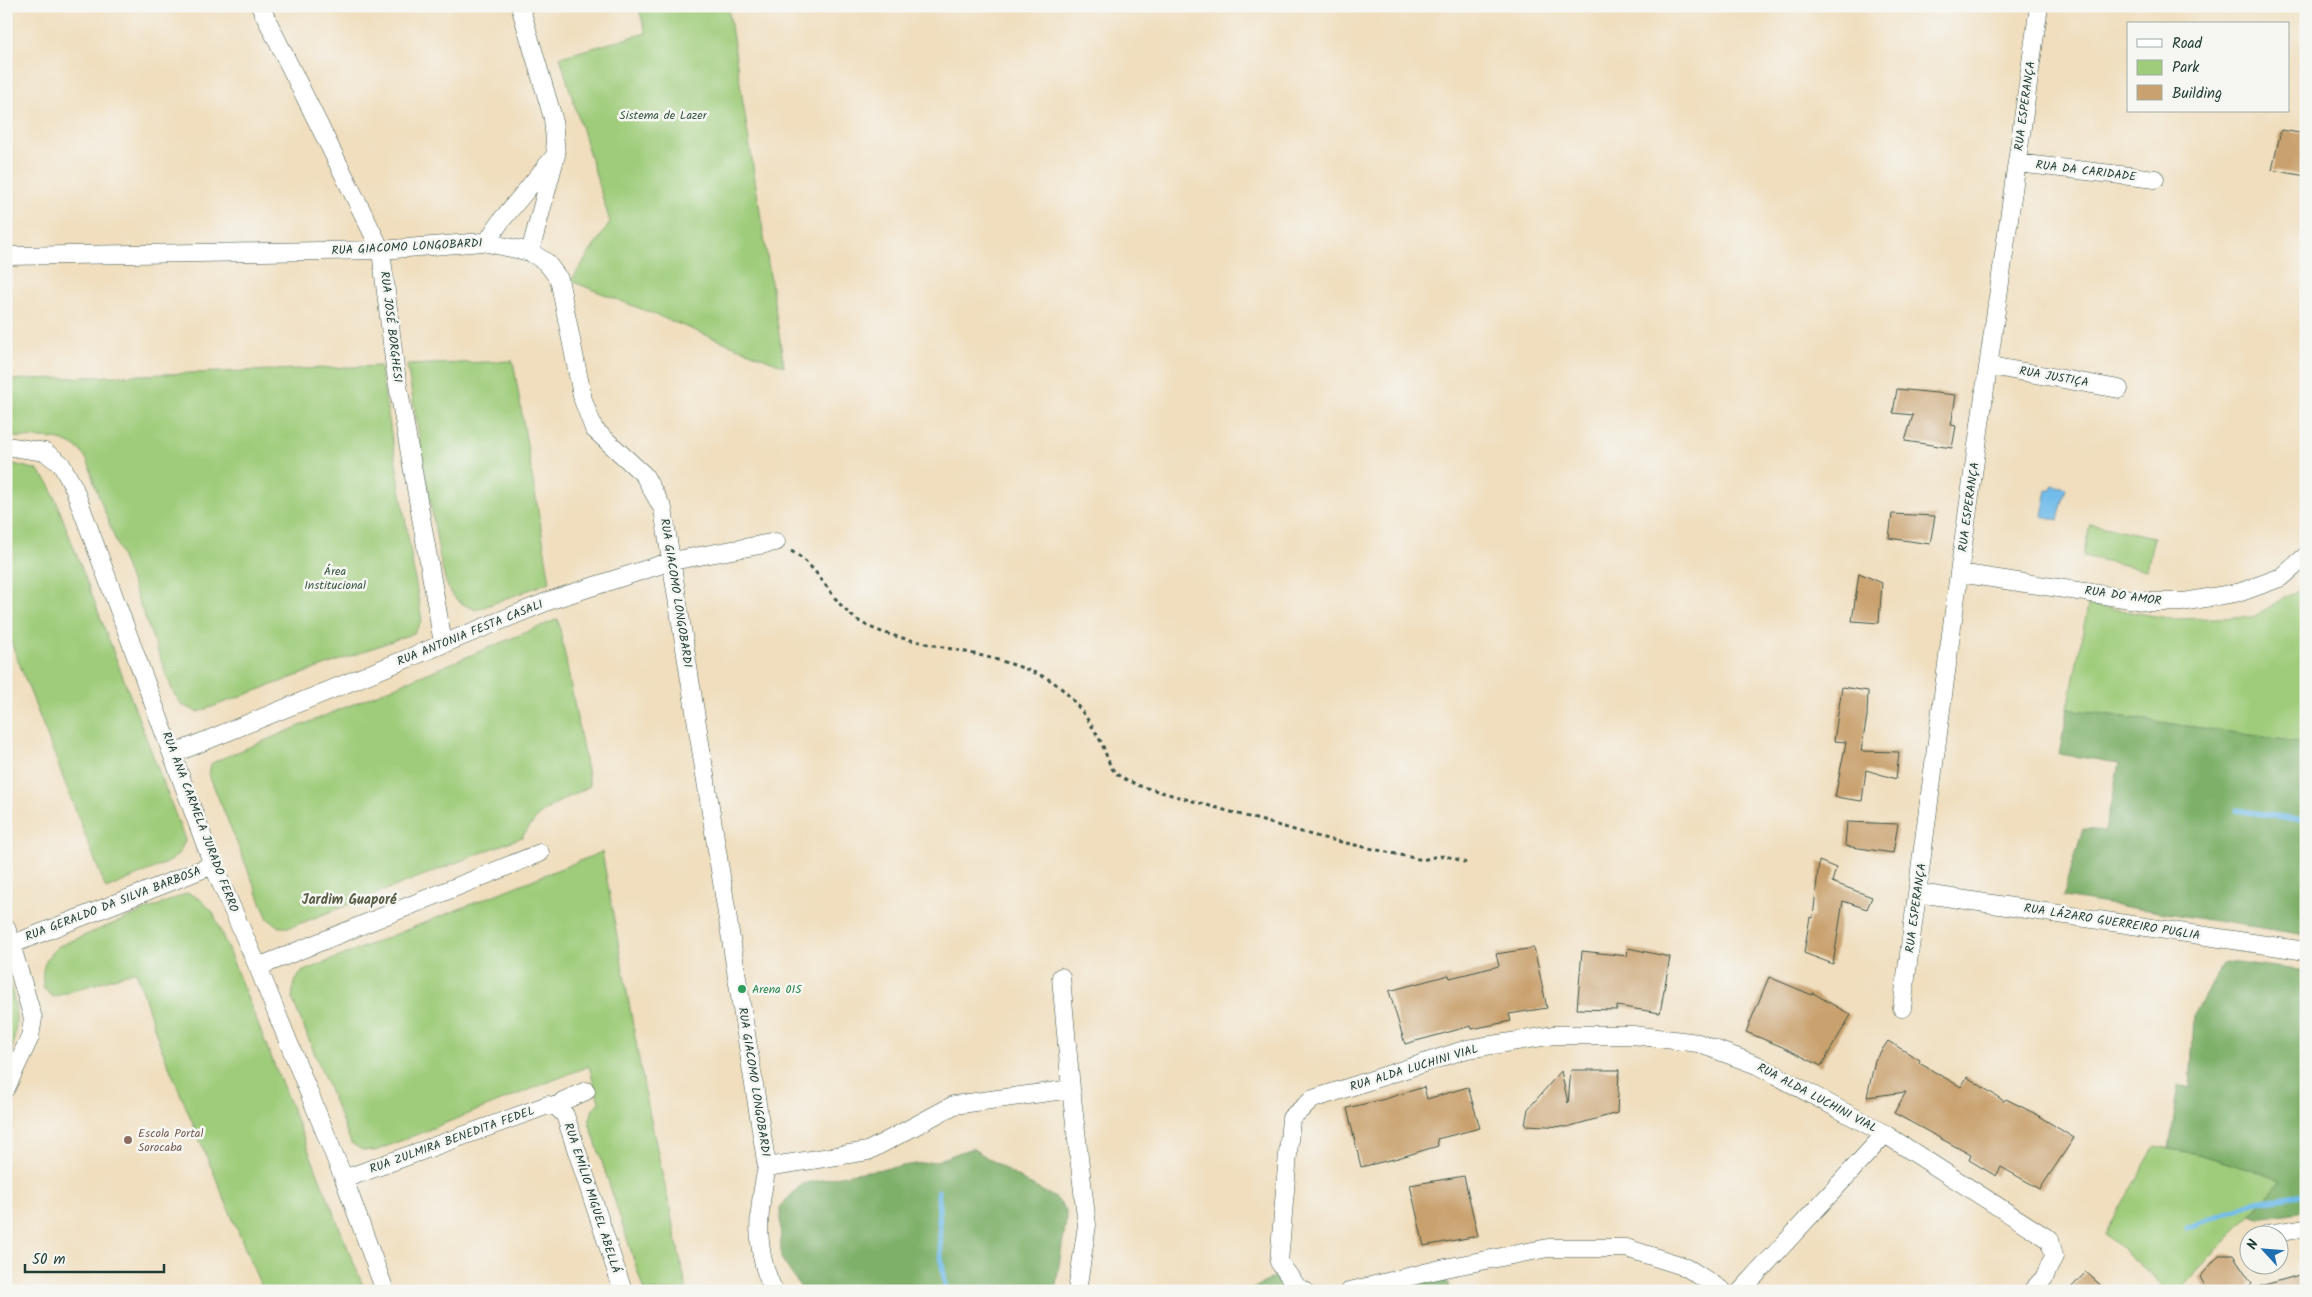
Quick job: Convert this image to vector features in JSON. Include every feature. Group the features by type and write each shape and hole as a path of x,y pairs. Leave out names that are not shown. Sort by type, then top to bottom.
{"street":[{"name":"RUA JOSÉ BORGHESI","path":"260,6 381,250 395,368 443,643"},
{"path":"520,6 553,118 556,155 530,252"},
{"name":"RUA ESPERANÇA","path":"1902,1008 1919,893 1959,573 1990,366 2039,6"},
{"path":"487,242 500,222 556,155"},
{"name":"RUA DA CARIDADE","path":"2017,163 2156,179"},
{"name":"RUA GIACOMO LONGOBARDI","path":"6,256 381,250 487,242 530,252 546,262 559,279 583,400 594,429 644,475 662,509 672,561 767,1167 758,1218 758,1244 765,1270 774,1291"},
{"name":"RUA JUSTIÇA","path":"1990,366 2119,389"},
{"name":"RUA ANA CARMELA JURADO FERRO","path":"6,446 45,452 61,464 74,488 214,865 258,967 344,1178 385,1291"},
{"name":"RUA ANTONIA FESTA CASALI","path":"173,754 551,600 672,561 776,542"},
{"name":"RUA DO AMOR","path":"1959,573 2150,602 2183,602 2240,592 2282,577 2306,556"},
{"path":"258,967 540,853"},
{"name":"RUA GERALDO DA SILVA BARBOSA","path":"12,944 214,865"},
{"name":"RUA LÁZARO GUERREIRO PUGLIA","path":"1919,893 2306,952"},
{"path":"6,927 33,1018 30,1037 6,1088"},
{"path":"1061,977 1071,1089 1087,1226 1077,1291"},
{"name":"RUA ALDA LUCHINI VIAL","path":"1305,1291 1298,1288 1279,1262 1291,1118 1313,1099 1467,1050 1554,1035 1633,1035 1698,1043 1757,1065 1885,1134 2050,1240 2054,1256 2044,1278 2032,1291"},
{"path":"767,1167 868,1150 954,1105 1071,1089"},
{"name":"RUA ZULMIRA BENEDITA FEDEL","path":"344,1178 548,1105 557,1107 563,1101 586,1091"},
{"name":"RUA EMÍLIO MIGUEL ABELLÁ","path":"557,1107 564,1115 623,1291"},
{"path":"1741,1291 1885,1134"},
{"path":"2290,1231 2306,1228"},
{"path":"1350,1291 1445,1268 1548,1248 1626,1248 1686,1267 1723,1291"}],"path":[{"path":"776,542 810,564 844,610 862,623 895,637 1004,662 1051,681 1070,698 1087,719 1101,742 1106,758 1115,773 1140,786 1328,839 1423,860 1438,855 1454,857 1466,863"}],"green space":[{"name":"Sistema de Lazer","path":"638,6 728,6 784,366 571,281 610,222 560,57 646,33"},
{"path":"513,361 550,582 476,610 455,598 448,587 443,573 407,365"},
{"name":"Área Institucional","path":"380,366 422,621 414,633 198,712 182,705 173,692 95,486 87,460 71,444 62,441 6,436 6,380"},
{"path":"6,462 38,470 50,485 185,840 180,852 171,861 106,889 6,629"},
{"path":"2090,524 2154,537 2147,570 2083,556"},
{"path":"2306,585 2306,743 2068,709 2088,605 2174,619 2253,617"},
{"path":"558,619 590,786 553,805 538,816 522,837 291,927 279,927 268,919 209,775 211,764"},
{"path":"2068,709 2306,743 2306,935 2063,897 2083,829 2105,831 2119,763 2059,754"},
{"path":"602,852 644,1087 687,1291 644,1291 589,1122 593,1109 599,1102 589,1066 375,1151 362,1150 351,1143 292,998 294,984 301,972"},
{"path":"188,893 200,899 213,912 365,1291 263,1291 160,1045 136,971 53,997 44,989 44,965 49,955 59,946"},
{"path":"2237,962 2306,971 2306,1211 2259,1218 2251,1214 2282,1180 2199,1154 2169,1149 2179,1085 2190,1088 2194,1015 2222,965"},
{"path":"6,973 14,999 16,1021 13,1043 6,1069"},
{"path":"2155,1146 2199,1154 2283,1180 2179,1291 2170,1291 2105,1234"},
{"path":"972,1148 1027,1183 1056,1198 1066,1210 1055,1291 803,1291 781,1258 780,1206 802,1184 855,1173 936,1161"},
{"path":"1278,1275 1290,1291 1249,1291"},
{"path":"1445,1277 1450,1291 1389,1291"}],"water":[{"path":"2053,485 2066,488 2058,520 2042,516 2047,490 2051,490"}],"building":[{"path":"2281,130 2306,134 2306,176 2272,170"},
{"path":"1897,389 1956,395 1951,425 1956,426 1952,448 1905,441 1913,415 1893,413"},
{"path":"1892,514 1935,516 1930,544 1889,538"},
{"path":"1859,573 1882,583 1879,623 1852,621"},
{"path":"1842,687 1868,691 1867,716 1861,751 1899,752 1896,779 1866,770 1862,801 1835,797 1846,742 1834,741"},
{"path":"1847,822 1898,824 1893,853 1845,846"},
{"path":"1819,861 1836,868 1832,882 1872,897 1867,909 1843,901 1833,964 1804,953 1810,917 1813,918"},
{"path":"1534,948 1547,1008 1509,1014 1511,1021 1472,1029 1471,1026 1405,1044 1389,991 1449,975 1450,978 1499,966 1496,954"},
{"path":"1628,948 1670,957 1660,1013 1617,1006 1617,1010 1577,1009 1582,951 1627,956"},
{"path":"1769,977 1812,995 1813,993 1851,1015 1821,1066 1785,1048 1746,1032"},
{"path":"1888,1041 1920,1060 1919,1063 1961,1087 1967,1077 2004,1101 2006,1099 2034,1113 2074,1138 2040,1189 2001,1167 1996,1176 1969,1160 1971,1155 1894,1113 1906,1092 1867,1097 1875,1060"},
{"path":"1571,1070 1619,1070 1617,1113 1567,1127 1525,1125 1528,1109 1561,1071 1568,1103"},
{"path":"1424,1087 1427,1099 1468,1087 1480,1128 1437,1139 1438,1146 1361,1167 1347,1108"},
{"path":"1464,1176 1478,1236 1424,1246 1410,1185"},
{"path":"2219,1255 2233,1255 2240,1265 2240,1274 2246,1274 2252,1283 2245,1291 2208,1291 2200,1277"},
{"path":"2086,1272 2107,1291 2068,1291"},
{"path":"2306,1273 2306,1291 2258,1291 2258,1287"}],"waterway":[{"path":"2236,810 2302,820 2306,817"},
{"path":"938,1191 941,1257 946,1291"},
{"path":"2187,1228 2257,1201 2306,1194"}],"place":[{"name":"Arena 015","path":"742,989"},
{"name":"Escola Portal Sorocaba","path":"128,1140"}],"district":[{"name":"Jardim Guaporé","path":"349,900"}]}
